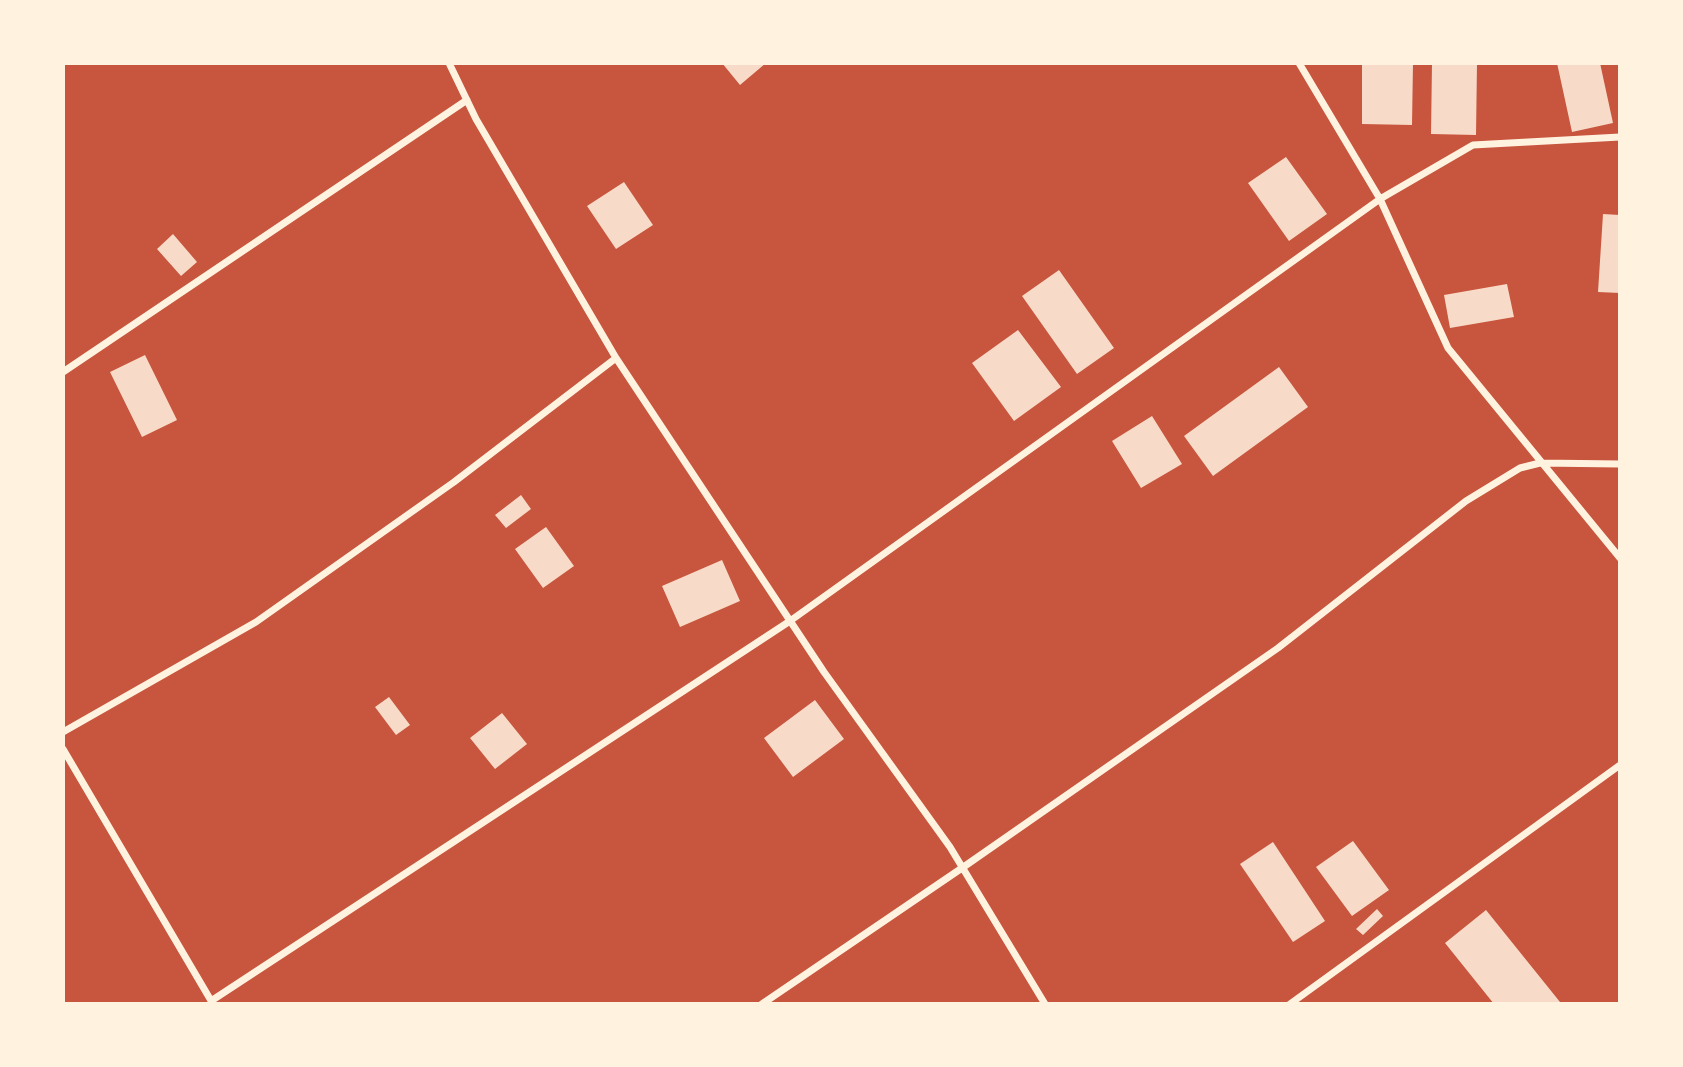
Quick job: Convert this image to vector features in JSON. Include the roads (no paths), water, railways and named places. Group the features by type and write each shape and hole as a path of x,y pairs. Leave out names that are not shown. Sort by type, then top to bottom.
{"street":[{"path":"449,63 476,119 616,359 790,621 962,868 1045,1004"},
{"path":"1299,63 1380,199 1448,348 1620,558"},
{"path":"63,372 467,100"},
{"path":"63,749 212,1003 790,621 1380,199 1473,145 1620,137"},
{"path":"63,732 256,622 454,482 616,359"},
{"path":"762,1004 1278,648 1466,501 1520,468 1541,463 1620,464"},
{"path":"1290,1004 1620,765"}]}
